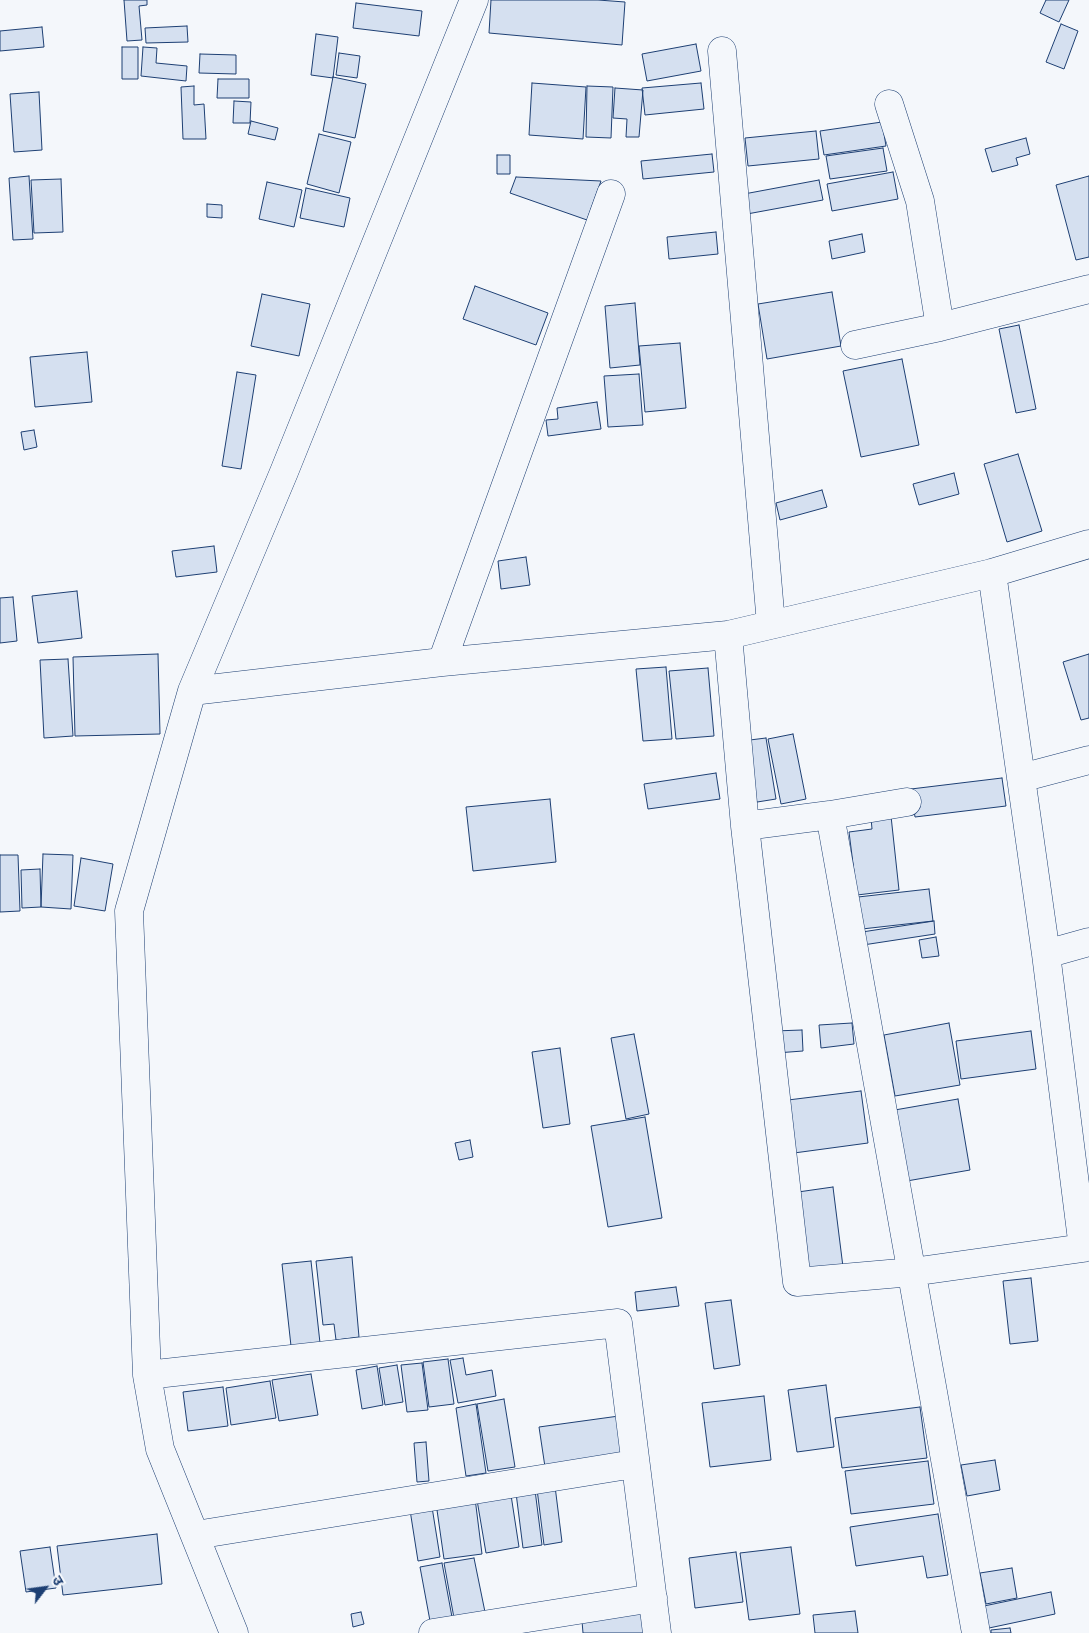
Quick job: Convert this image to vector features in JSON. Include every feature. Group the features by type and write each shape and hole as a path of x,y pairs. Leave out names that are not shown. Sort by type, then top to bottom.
{"street":[{"path":"234,1633 160,1449 146,1375 129,911 192,691 284,472 474,0"},
{"path":"722,51 771,624"},
{"path":"889,104 920,201 940,327"},
{"path":"442,662 612,194"},
{"path":"855,345 940,327 1089,289"},
{"path":"192,691 442,662 728,635 992,573 1089,544"},
{"path":"728,635 745,826 797,1282 912,1272 1083,1248 1046,954 992,573"},
{"path":"1021,778 1089,760"},
{"path":"745,826 830,815 907,802"},
{"path":"830,815 976,1633"},
{"path":"1046,954 1089,942"},
{"path":"146,1375 618,1323 634,1464 658,1633"},
{"path":"196,1535 634,1464"},
{"path":"433,1633 653,1598"}],"building":[{"path":"124,0 147,0 147,5 139,6 142,40 127,41"},
{"path":"491,0 598,0 625,2 622,45 489,33"},
{"path":"1046,0 1069,0 1059,22 1040,13"},
{"path":"356,3 422,11 419,36 353,28"},
{"path":"1061,24 1078,31 1064,69 1046,62"},
{"path":"187,26 188,42 146,43 145,28"},
{"path":"42,27 44,47 0,51 0,31"},
{"path":"316,34 338,37 333,78 311,75"},
{"path":"696,44 701,71 647,81 642,54"},
{"path":"122,47 138,47 138,79 122,79"},
{"path":"143,47 157,48 156,63 187,66 186,81 141,76"},
{"path":"339,53 360,56 357,78 336,75"},
{"path":"200,54 236,55 236,74 199,73"},
{"path":"333,77 366,84 355,138 323,131"},
{"path":"218,79 249,79 249,98 217,98"},
{"path":"532,83 586,87 583,139 529,135"},
{"path":"701,83 704,109 645,115 642,88"},
{"path":"194,86 194,105 204,104 206,139 183,139 181,87"},
{"path":"587,86 613,87 611,138 586,137"},
{"path":"615,88 643,90 639,137 626,137 627,119 613,118"},
{"path":"39,92 42,150 14,152 10,94"},
{"path":"234,101 251,102 250,123 233,123"},
{"path":"251,121 278,128 275,140 248,134"},
{"path":"882,122 886,146 824,155 820,131"},
{"path":"816,131 819,159 748,166 745,138"},
{"path":"319,134 351,142 339,193 307,184"},
{"path":"1026,138 1030,154 1016,158 1018,165 992,172 985,149"},
{"path":"883,148 887,171 830,179 826,156"},
{"path":"712,154 714,172 643,179 641,161"},
{"path":"497,155 510,155 510,174 497,174"},
{"path":"893,172 898,199 832,211 827,184"},
{"path":"29,176 33,239 13,240 9,178"},
{"path":"1089,176 1089,257 1076,260 1056,185"},
{"path":"516,177 601,181 587,220 510,193"},
{"path":"61,179 63,232 34,233 31,180"},
{"path":"819,180 823,200 747,214 744,194"},
{"path":"267,182 302,190 294,227 259,219"},
{"path":"306,188 350,198 344,227 300,218"},
{"path":"207,204 222,205 222,218 207,217"},
{"path":"716,232 718,254 669,259 667,237"},
{"path":"862,234 865,252 832,259 829,241"},
{"path":"475,286 548,313 536,345 463,319"},
{"path":"832,292 841,346 767,359 758,304"},
{"path":"262,294 310,304 299,356 251,346"},
{"path":"635,303 640,365 610,368 605,306"},
{"path":"1019,325 1036,409 1016,413 999,329"},
{"path":"680,343 686,408 645,412 639,346"},
{"path":"87,352 92,402 35,407 30,357"},
{"path":"902,359 919,445 861,457 843,371"},
{"path":"237,372 256,375 241,469 222,466"},
{"path":"639,374 643,425 608,427 604,376"},
{"path":"597,402 601,429 548,436 546,420 558,419 557,408"},
{"path":"34,430 37,447 24,450 21,432"},
{"path":"1018,454 1042,531 1007,542 984,464"},
{"path":"954,473 959,494 919,505 913,484"},
{"path":"822,490 827,507 780,520 776,503"},
{"path":"214,546 217,572 176,577 172,551"},
{"path":"526,557 530,585 501,589 498,561"},
{"path":"77,591 82,638 38,643 32,596"},
{"path":"13,597 17,641 0,643 0,598"},
{"path":"158,654 160,734 75,736 73,657"},
{"path":"1089,654 1089,718 1081,720 1063,662"},
{"path":"68,659 73,736 44,738 40,660"},
{"path":"666,667 672,739 643,741 636,669"},
{"path":"708,668 714,736 676,739 669,671"},
{"path":"793,734 806,799 781,804 768,739"},
{"path":"766,738 776,799 751,803 742,741"},
{"path":"716,773 720,799 648,809 644,784"},
{"path":"1002,778 1006,806 915,817 911,789"},
{"path":"550,799 556,862 473,871 466,807"},
{"path":"891,816 899,890 857,895 849,832 872,829 871,818"},
{"path":"43,854 73,855 71,909 41,907"},
{"path":"0,855 18,855 20,911 0,912"},
{"path":"81,858 113,864 105,911 74,906"},
{"path":"40,869 41,907 22,908 21,870"},
{"path":"929,889 933,921 862,929 858,897"},
{"path":"934,921 935,934 863,945 862,932"},
{"path":"936,937 939,956 922,958 919,940"},
{"path":"852,1023 854,1044 821,1048 819,1025"},
{"path":"949,1023 960,1085 895,1096 884,1035"},
{"path":"802,1030 803,1051 776,1053 774,1031"},
{"path":"1031,1031 1036,1069 961,1079 956,1041"},
{"path":"634,1034 649,1114 626,1119 611,1038"},
{"path":"560,1048 570,1124 543,1128 532,1052"},
{"path":"861,1091 868,1143 794,1153 788,1100"},
{"path":"958,1099 970,1170 901,1182 889,1111"},
{"path":"645,1117 662,1218 608,1227 591,1126"},
{"path":"470,1140 473,1157 459,1160 455,1143"},
{"path":"833,1187 843,1267 808,1271 798,1192"},
{"path":"352,1257 359,1337 336,1340 334,1324 323,1325 316,1261"},
{"path":"311,1261 320,1343 291,1346 282,1264"},
{"path":"1031,1278 1038,1341 1010,1344 1003,1281"},
{"path":"676,1287 679,1306 637,1311 635,1292"},
{"path":"731,1300 740,1365 714,1369 705,1303"},
{"path":"463,1358 466,1375 492,1370 496,1396 458,1403 450,1360"},
{"path":"448,1359 454,1404 429,1407 423,1362"},
{"path":"422,1363 428,1410 407,1412 401,1365"},
{"path":"397,1365 403,1402 385,1405 379,1368"},
{"path":"377,1366 383,1405 362,1409 356,1370"},
{"path":"311,1374 318,1415 279,1421 272,1380"},
{"path":"270,1381 276,1418 231,1425 226,1388"},
{"path":"826,1385 834,1447 797,1452 788,1390"},
{"path":"223,1387 228,1426 188,1431 183,1392"},
{"path":"764,1396 771,1460 710,1467 702,1403"},
{"path":"504,1399 515,1467 488,1471 477,1404"},
{"path":"476,1404 486,1473 466,1476 456,1408"},
{"path":"920,1407 927,1458 842,1468 835,1418"},
{"path":"619,1416 624,1455 545,1467 539,1427"},
{"path":"426,1442 429,1481 417,1482 414,1443"},
{"path":"995,1460 1000,1490 967,1496 961,1465"},
{"path":"928,1461 934,1504 851,1514 845,1471"},
{"path":"555,1486 562,1542 544,1545 537,1489"},
{"path":"535,1490 542,1545 523,1548 516,1493"},
{"path":"511,1495 519,1547 486,1553 477,1500"},
{"path":"475,1498 482,1554 444,1559 436,1503"},
{"path":"432,1507 440,1557 418,1561 410,1510"},
{"path":"938,1514 948,1575 927,1578 923,1556 856,1566 850,1527"},
{"path":"157,1534 162,1584 63,1595 57,1546"},
{"path":"50,1547 56,1588 26,1592 20,1551"},
{"path":"791,1547 800,1614 749,1620 740,1553"},
{"path":"736,1552 743,1602 695,1608 689,1558"},
{"path":"474,1558 485,1612 454,1618 444,1563"},
{"path":"442,1563 452,1617 430,1621 420,1567"},
{"path":"1012,1568 1017,1598 986,1604 980,1573"},
{"path":"1051,1592 1055,1614 989,1628 984,1606"},
{"path":"855,1611 858,1633 815,1633 813,1615"},
{"path":"361,1612 364,1624 353,1627 351,1614"},
{"path":"641,1613 644,1633 583,1633 582,1621"},
{"path":"1010,1628 1011,1633 991,1633 991,1630"}]}
